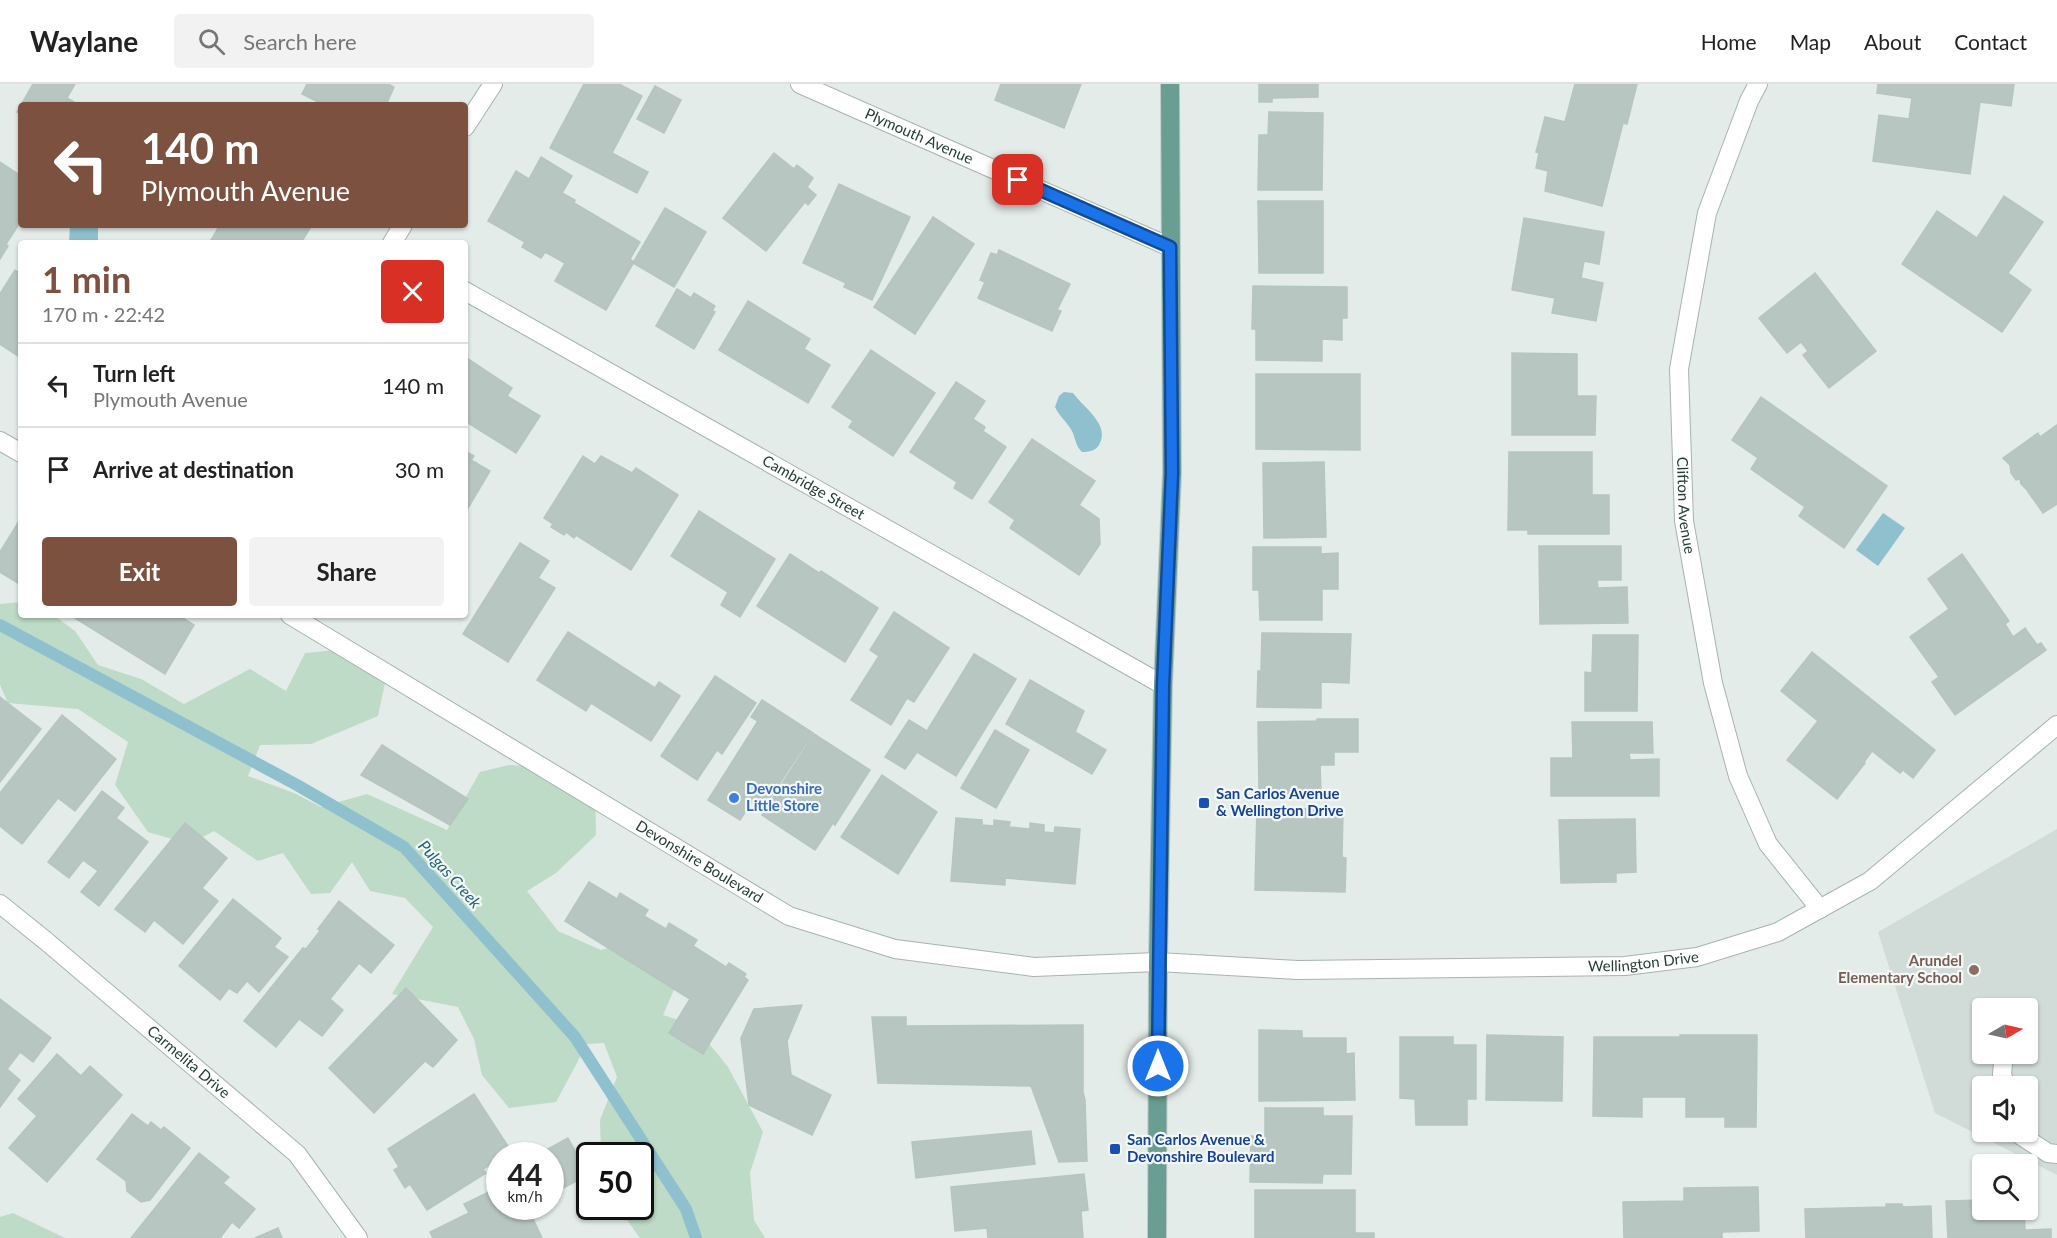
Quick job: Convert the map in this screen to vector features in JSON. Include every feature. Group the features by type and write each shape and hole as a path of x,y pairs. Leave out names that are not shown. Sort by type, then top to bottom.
{"main road":[{"path":"1157,1238 1158,962 1163,686 1172,473 1170,84"}],"street":[{"path":"468,123 493,84"},
{"name":"Plymouth Avenue","path":"800,84 1170,247"},
{"name":"Clifton Avenue","path":"1758,84 1749,101 1707,213 1679,369 1684,521 1713,683 1738,776 1767,844 1820,909"},
{"name":"Cambridge Street","path":"468,293 1163,686"},
{"path":"0,441 18,451"},
{"name":"Devonshire Boulevard","path":"295,618 789,915 895,949 1034,967 1158,962"},
{"name":"Wellington Drive","path":"1158,962 1298,970 1625,966 1697,957 1778,932 1870,881 2057,725"},
{"name":"Carmelita Drive","path":"0,904 297,1154 357,1238"},
{"path":"2031,1142 2048,1153 2057,1154"}],"shaded area":[{"name":"Arundel Elementary School","path":"2057,829 2057,1175 2038,1165 2038,1154 2016,1154 1992,1142 2038,1142 2038,1076 1972,1076 1972,1132 1935,1113 1878,932"}],"green space":[{"path":"18,602 18,618 57,618 75,631 98,665 141,679 184,704 250,669 286,691 305,653 337,650 385,683 378,716 311,744 260,745 248,776 294,793 321,807 367,794 447,830 480,772 509,765 563,768 595,788 596,835 556,873 527,891 558,931 601,950 647,937 688,957 663,1015 694,1025 728,1067 763,1132 750,1173 754,1220 765,1238 640,1238 627,1220 654,1220 654,1142 601,1142 600,1120 617,1077 604,1043 587,1044 556,1102 509,1108 482,1075 474,1039 458,1007 392,994 433,927 405,898 370,891 352,862 330,893 311,894 283,853 258,861 214,831 189,844 148,832 115,785 128,742 78,709 8,703 0,685 0,604"},
{"path":"13,1213 65,1238 0,1238 0,1217"}],"water":[{"path":"70,228 98,228 98,240 69,240"},
{"path":"1064,392 1073,393 1099,424 1102,438 1094,450 1082,452 1072,431 1055,407 1059,396"},
{"path":"1883,513 1905,528 1878,566 1856,550"}],"building":[{"path":"33,84 75,84 67,98 74,102 23,102"},
{"path":"307,84 388,84 394,87 387,102 318,102 302,94"},
{"path":"584,84 619,84 642,96 612,153 648,172 637,193 550,148"},
{"path":"1001,84 1081,84 1064,128 995,100"},
{"path":"1259,84 1318,84 1318,97 1272,98 1272,102 1259,102"},
{"path":"1575,84 1637,84 1627,124 1623,123 1602,206 1545,191 1548,171 1536,168 1539,153 1536,152 1545,117 1565,122"},
{"path":"1878,84 2014,84 2011,106 1980,102 1970,174 1873,161 1879,115 1909,119 1912,98 1877,93"},
{"path":"655,86 681,100 664,133 637,119"},
{"path":"1269,112 1323,113 1322,190 1258,190 1259,135 1268,135"},
{"path":"774,153 794,169 797,165 813,178 807,187 816,195 808,205 805,202 766,251 723,218"},
{"path":"541,157 572,176 562,193 575,200 574,203 640,242 630,259 634,262 606,310 555,281 565,263 545,252 541,258 522,247 525,242 488,221 516,171 529,179"},
{"path":"0,162 18,174 18,226 6,244 8,246 0,259"},
{"path":"839,184 910,217 872,300 844,287 846,283 803,263"},
{"path":"2004,196 2043,222 2008,273 2031,290 2002,332 1902,264 1937,211 1977,238"},
{"path":"1258,201 1323,201 1323,273 1259,273"},
{"path":"665,208 706,232 674,287 633,263"},
{"path":"933,217 974,244 915,334 874,307"},
{"path":"1524,218 1604,232 1599,264 1584,261 1581,278 1603,283 1596,321 1552,313 1555,298 1512,290"},
{"path":"218,228 310,228 303,240 211,240"},
{"path":"999,250 1070,284 1057,310 1061,311 1052,331 978,298 985,282 980,280 991,253 997,255"},
{"path":"15,270 18,272 18,356 0,344 0,294"},
{"path":"1815,273 1876,351 1829,388 1803,355 1808,351 1801,342 1787,353 1759,318"},
{"path":"1253,286 1347,287 1347,318 1342,318 1342,340 1322,339 1322,361 1256,360 1256,329 1252,329"},
{"path":"677,289 691,298 694,293 715,306 712,311 715,312 694,349 656,326"},
{"path":"748,301 810,339 804,349 830,365 808,403 719,350"},
{"path":"871,350 935,393 893,456 849,427 853,421 832,407"},
{"path":"1512,353 1577,354 1577,396 1596,396 1595,435 1512,435"},
{"path":"468,359 512,388 507,396 540,416 516,453 468,423"},
{"path":"1256,374 1360,374 1360,450 1256,449"},
{"path":"956,382 985,401 973,419 985,427 983,431 1006,447 972,499 954,488 957,482 910,452"},
{"path":"1761,397 1887,486 1844,548 1799,516 1805,507 1751,469 1758,458 1732,440"},
{"path":"2057,425 2057,504 2043,513 2021,484 2020,479 2016,480 2011,473 2010,465 2003,458 2038,433 2040,437"},
{"path":"1032,439 1095,481 1079,505 1099,519 1100,544 1079,575 1010,528 1015,520 989,502"},
{"path":"1509,452 1592,452 1592,495 1609,495 1609,534 1528,534 1528,530 1508,530"},
{"path":"468,453 474,456 471,460 490,471 468,508"},
{"path":"583,456 595,464 601,456 632,473 636,468 678,495 631,570 576,535 574,538 566,532 564,535 551,527 553,524 544,518"},
{"path":"1324,462 1326,537 1264,538 1263,463"},
{"path":"699,511 775,559 740,617 721,605 728,592 671,556"},
{"path":"18,523 18,583 0,572 0,552"},
{"path":"520,543 549,561 538,578 555,588 508,662 463,634"},
{"path":"1539,546 1621,546 1621,580 1597,580 1598,588 1627,587 1628,623 1540,624"},
{"path":"1253,547 1321,547 1321,554 1338,553 1338,589 1322,589 1322,620 1260,620 1259,590 1253,590"},
{"path":"790,554 878,608 845,662 757,606"},
{"path":"1962,554 2009,621 2005,624 2013,637 2025,628 2037,645 2041,643 2046,650 1955,715 1932,682 1939,677 1910,637 1949,609 1928,579"},
{"path":"894,612 949,648 914,702 907,698 891,725 851,700 879,656 870,650"},
{"path":"75,618 183,618 194,625 165,674"},
{"path":"568,632 655,688 659,682 680,696 651,741 591,703 586,711 537,680"},
{"path":"1262,633 1351,634 1349,683 1321,682 1321,708 1257,707"},
{"path":"1593,635 1638,635 1637,711 1585,711 1585,672 1592,673"},
{"path":"1812,652 1935,750 1913,778 1903,770 1900,773 1872,751 1837,799 1787,760 1818,721 1781,691"},
{"path":"974,654 1016,679 956,776 917,752 905,769 885,757 909,720 927,731"},
{"path":"715,676 756,703 722,754 717,750 697,780 661,756"},
{"path":"1030,680 1084,711 1075,732 1106,750 1092,774 1006,724"},
{"path":"0,697 41,729 0,782"},
{"path":"762,700 813,733 764,807 753,800 740,820 708,800 758,721 751,717"},
{"path":"62,715 116,759 75,811 58,798 22,844 0,826 0,793"},
{"path":"1317,719 1358,719 1358,752 1334,752 1334,765 1320,765 1321,793 1259,794 1258,722 1317,721"},
{"path":"1572,722 1652,722 1653,753 1629,753 1630,760 1659,759 1659,796 1551,796 1551,758 1573,758"},
{"path":"995,730 1029,750 996,808 961,788"},
{"path":"814,734 870,770 835,825 833,823 815,850 762,815"},
{"path":"382,745 468,799 450,825 361,775"},
{"path":"882,775 937,812 898,874 841,837"},
{"path":"102,791 124,808 116,818 148,842 99,906 81,892 98,871 83,860 69,878 48,862"},
{"path":"1257,807 1343,810 1342,857 1346,858 1345,892 1255,890"},
{"path":"956,818 982,820 982,825 994,826 994,820 1010,822 1009,827 1030,829 1030,823 1044,825 1044,832 1054,833 1055,827 1080,829 1075,884 1005,878 1005,885 951,881"},
{"path":"1635,819 1636,872 1616,873 1616,882 1561,883 1559,820"},
{"path":"185,823 227,858 202,888 218,901 183,944 154,920 145,932 115,909"},
{"path":"589,882 617,899 620,893 648,910 644,916 666,929 669,923 697,940 693,946 726,967 729,963 746,974 744,977 748,980 703,1054 669,1033 690,999 565,921"},
{"path":"233,899 281,938 274,947 288,957 259,992 247,981 237,993 229,988 220,1000 179,966"},
{"path":"339,901 394,945 371,973 359,963 330,999 343,1010 322,1036 299,1019 276,1047 244,1021 303,948 306,949"},
{"path":"406,988 457,1040 433,1067 425,1061 374,1113 329,1068"},
{"path":"0,999 51,1038 33,1062 20,1052 7,1069 20,1080 0,1107"},
{"path":"802,1005 787,1041 791,1075 831,1095 812,1135 749,1105 741,1038 754,1009"},
{"path":"872,1017 906,1017 906,1026 1083,1025 1083,1092 1087,1161 1059,1162 1031,1086 878,1083"},
{"path":"1259,1030 1302,1031 1302,1038 1346,1038 1346,1054 1354,1053 1355,1100 1259,1101"},
{"path":"1487,1035 1563,1037 1562,1101 1486,1100"},
{"path":"1680,1035 1757,1035 1756,1127 1725,1127 1725,1117 1686,1117 1686,1097 1642,1097 1642,1117 1593,1116 1594,1037 1681,1037"},
{"path":"1400,1037 1453,1037 1453,1045 1476,1045 1476,1099 1467,1099 1467,1125 1416,1125 1415,1099 1400,1098"},
{"path":"57,1054 81,1076 90,1066 122,1095 47,1182 9,1148 37,1116 18,1099"},
{"path":"474,1094 505,1142 486,1142 486,1167 483,1169 486,1173 427,1210 410,1184 405,1188 394,1170 399,1167 388,1149"},
{"path":"1265,1108 1323,1108 1323,1116 1352,1116 1351,1174 1323,1174 1322,1183 1250,1182 1251,1136 1265,1137"},
{"path":"132,1114 148,1126 151,1122 161,1130 164,1127 190,1148 150,1200 141,1202 127,1191 126,1181 97,1159"},
{"path":"1031,1131 1035,1164 916,1178 912,1142"},
{"path":"568,1138 576,1153 576,1181 564,1188 564,1142 561,1142"},
{"path":"199,1153 229,1177 223,1183 255,1209 239,1228 232,1222 220,1238 131,1238"},
{"path":"1084,1174 1088,1210 1081,1211 1083,1238 988,1238 987,1228 955,1231 951,1187"},
{"path":"1758,1187 1759,1231 1722,1232 1722,1238 1624,1238 1623,1202 1684,1201 1684,1188"},
{"path":"1255,1190 1355,1190 1355,1233 1374,1233 1374,1238 1255,1238"},
{"path":"486,1193 486,1220 534,1220 542,1238 433,1238 430,1232 469,1213 464,1204"},
{"path":"1972,1200 1972,1220 2025,1220 2025,1230 2051,1229 2051,1238 1948,1238 1946,1201"},
{"path":"1886,1204 1902,1204 1903,1207 1931,1206 1932,1238 1806,1238 1805,1209 1886,1207"},
{"path":"278,1228 282,1238 255,1238"}],"waterway":[{"name":"Pulgas Creek","path":"0,625 297,785 404,847 575,1037 686,1209 696,1238"}],"place":[{"name":"Devonshire Little Store","path":"734,798"},
{"name":"San Carlos Avenue & Wellington Drive","path":"1204,803"},
{"name":"Arundel Elementary School","path":"1974,970"},
{"name":"San Carlos Avenue & Devonshire Boulevard","path":"1115,1149"}],"route":[{"path":"1018,180 1170,247 1172,473 1163,686 1158,1066"}]}
